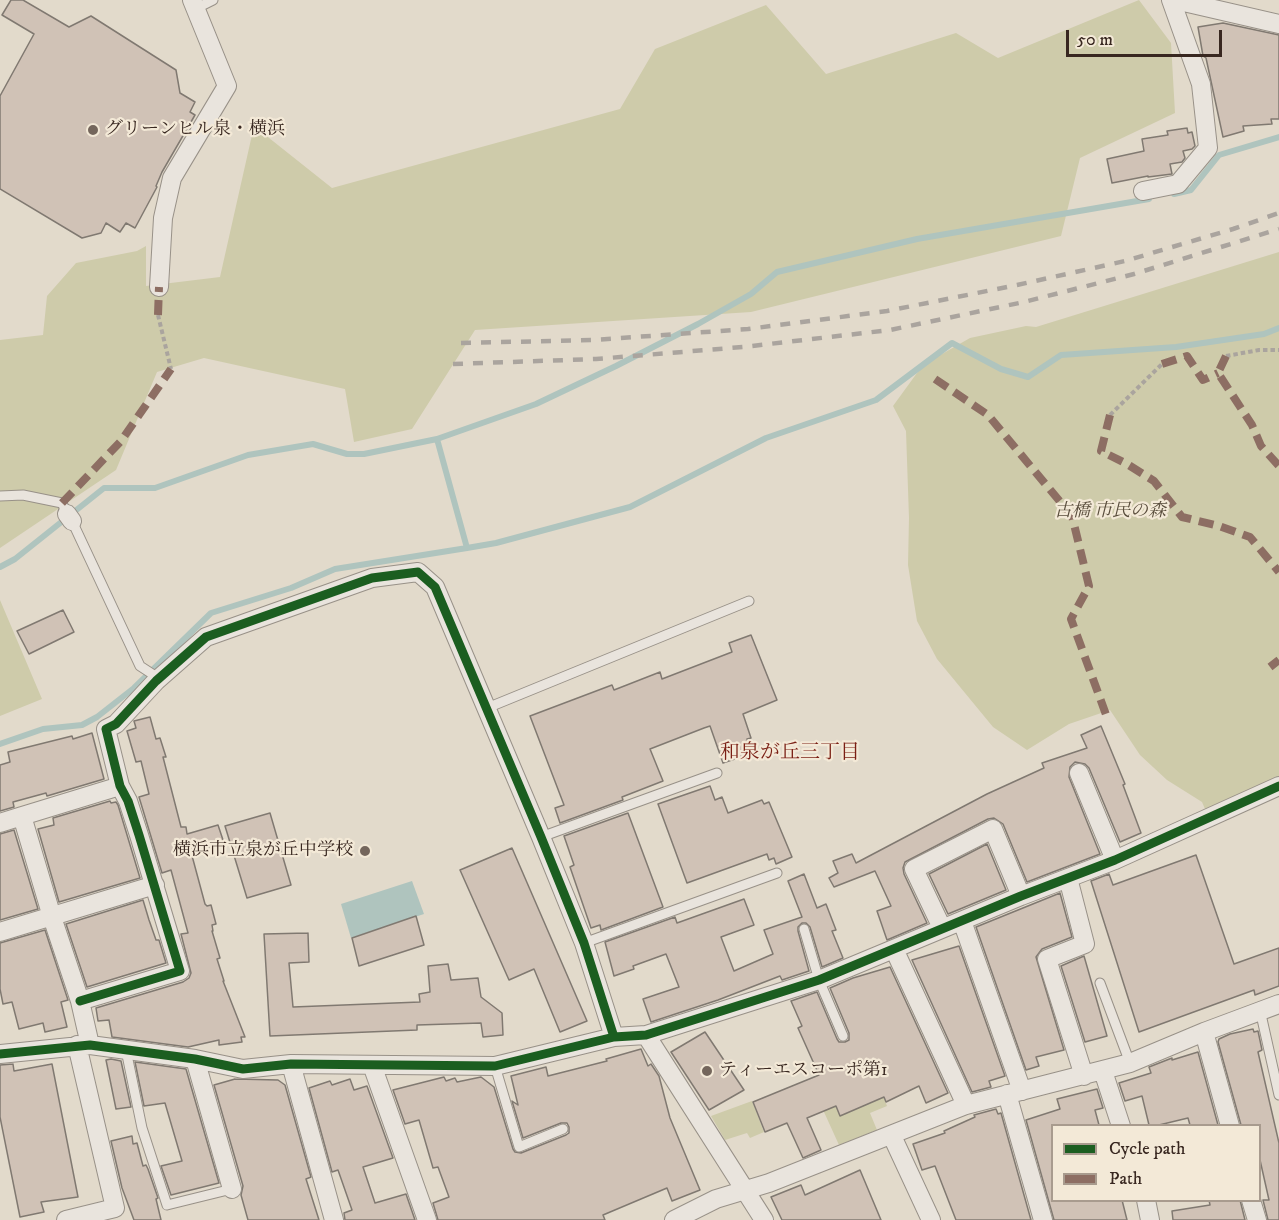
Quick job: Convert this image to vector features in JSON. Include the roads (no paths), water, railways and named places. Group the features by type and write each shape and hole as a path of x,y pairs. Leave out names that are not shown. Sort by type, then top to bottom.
{"street":[{"path":"1173,0 1279,24"},
{"path":"1143,191 1178,184 1209,148 1201,84 1173,0"},
{"path":"159,287 163,218 172,178 227,86 193,4"},
{"path":"80,1001 180,971 128,801 120,786 106,729 116,724 206,637 372,578 418,573 435,587 542,837 584,943 614,1037"},
{"path":"1079,773 1115,860"},
{"path":"0,823 120,786"},
{"path":"0,1054 84,1045 195,1059 243,1070 291,1064 495,1066 614,1037 646,1035 819,980 942,928 1115,860 1279,786"},
{"path":"22,816 80,1001 84,1045 115,1208 66,1220"},
{"path":"942,928 914,869 993,829 1021,896"},
{"path":"1068,878 1085,944 1047,958 1084,1076"},
{"path":"0,932 155,885"},
{"path":"962,921 1014,1092 1043,1220"},
{"path":"894,949 966,1106"},
{"path":"674,1220 716,1199 769,1184 966,1106 1130,1063 1279,1004"},
{"path":"1204,1032 1230,1124"},
{"path":"646,1035 764,1220"},
{"path":"195,1059 232,1189"},
{"path":"291,1064 334,1220"},
{"path":"372,1065 427,1220"},
{"path":"1103,1071 1121,1124"},
{"path":"892,1136 931,1220"},
{"path":"1146,1202 1150,1220"},
{"path":"1252,1202 1257,1220"}],"lane":[{"path":"193,4 213,0"},
{"path":"0,496 23,495 62,503 140,666 160,679"},
{"path":"487,708 748,601"},
{"path":"542,837 717,773"},
{"path":"584,943 777,873"},
{"path":"804,929 819,980 843,1036"},
{"path":"1100,983 1130,1063"},
{"path":"1260,1010 1279,1095"},
{"path":"126,1050 142,1128 167,1205 232,1189"},
{"path":"495,1066 519,1147 563,1129"}],"water":[{"path":"412,881 424,914 351,938 341,904"}],"waterway":[{"path":"1174,194 1191,190 1219,155 1279,137"},
{"path":"437,439 536,404 616,366 751,294 777,272 917,239 1149,199"},
{"path":"0,567 15,559 104,488 155,488 248,455 313,444 347,454 364,454 437,439 467,548 496,543 630,507 766,438 876,400 952,343 1001,369 1028,377 1061,355 1176,347 1264,334 1279,328"},
{"path":"0,744 43,729 82,725 97,717 134,688 211,613 291,588 335,569 467,548"}],"railway":[{"path":"461,343 593,340 748,329 887,311 1125,261 1279,213"},
{"path":"453,364 596,359 743,347 890,330 1024,302 1134,274 1279,229"}],"place":[{"name":"グリーンヒル泉・横浜","path":"93,130"},
{"name":"横浜市立泉が丘中学校","path":"365,851"},
{"name":"ティーエスコーポ第1","path":"707,1071"}],"district":[{"name":"和泉が丘三丁目","path":"790,754"}],"park label":[{"name":"古橋 市民の森","path":"1110,512"}]}
